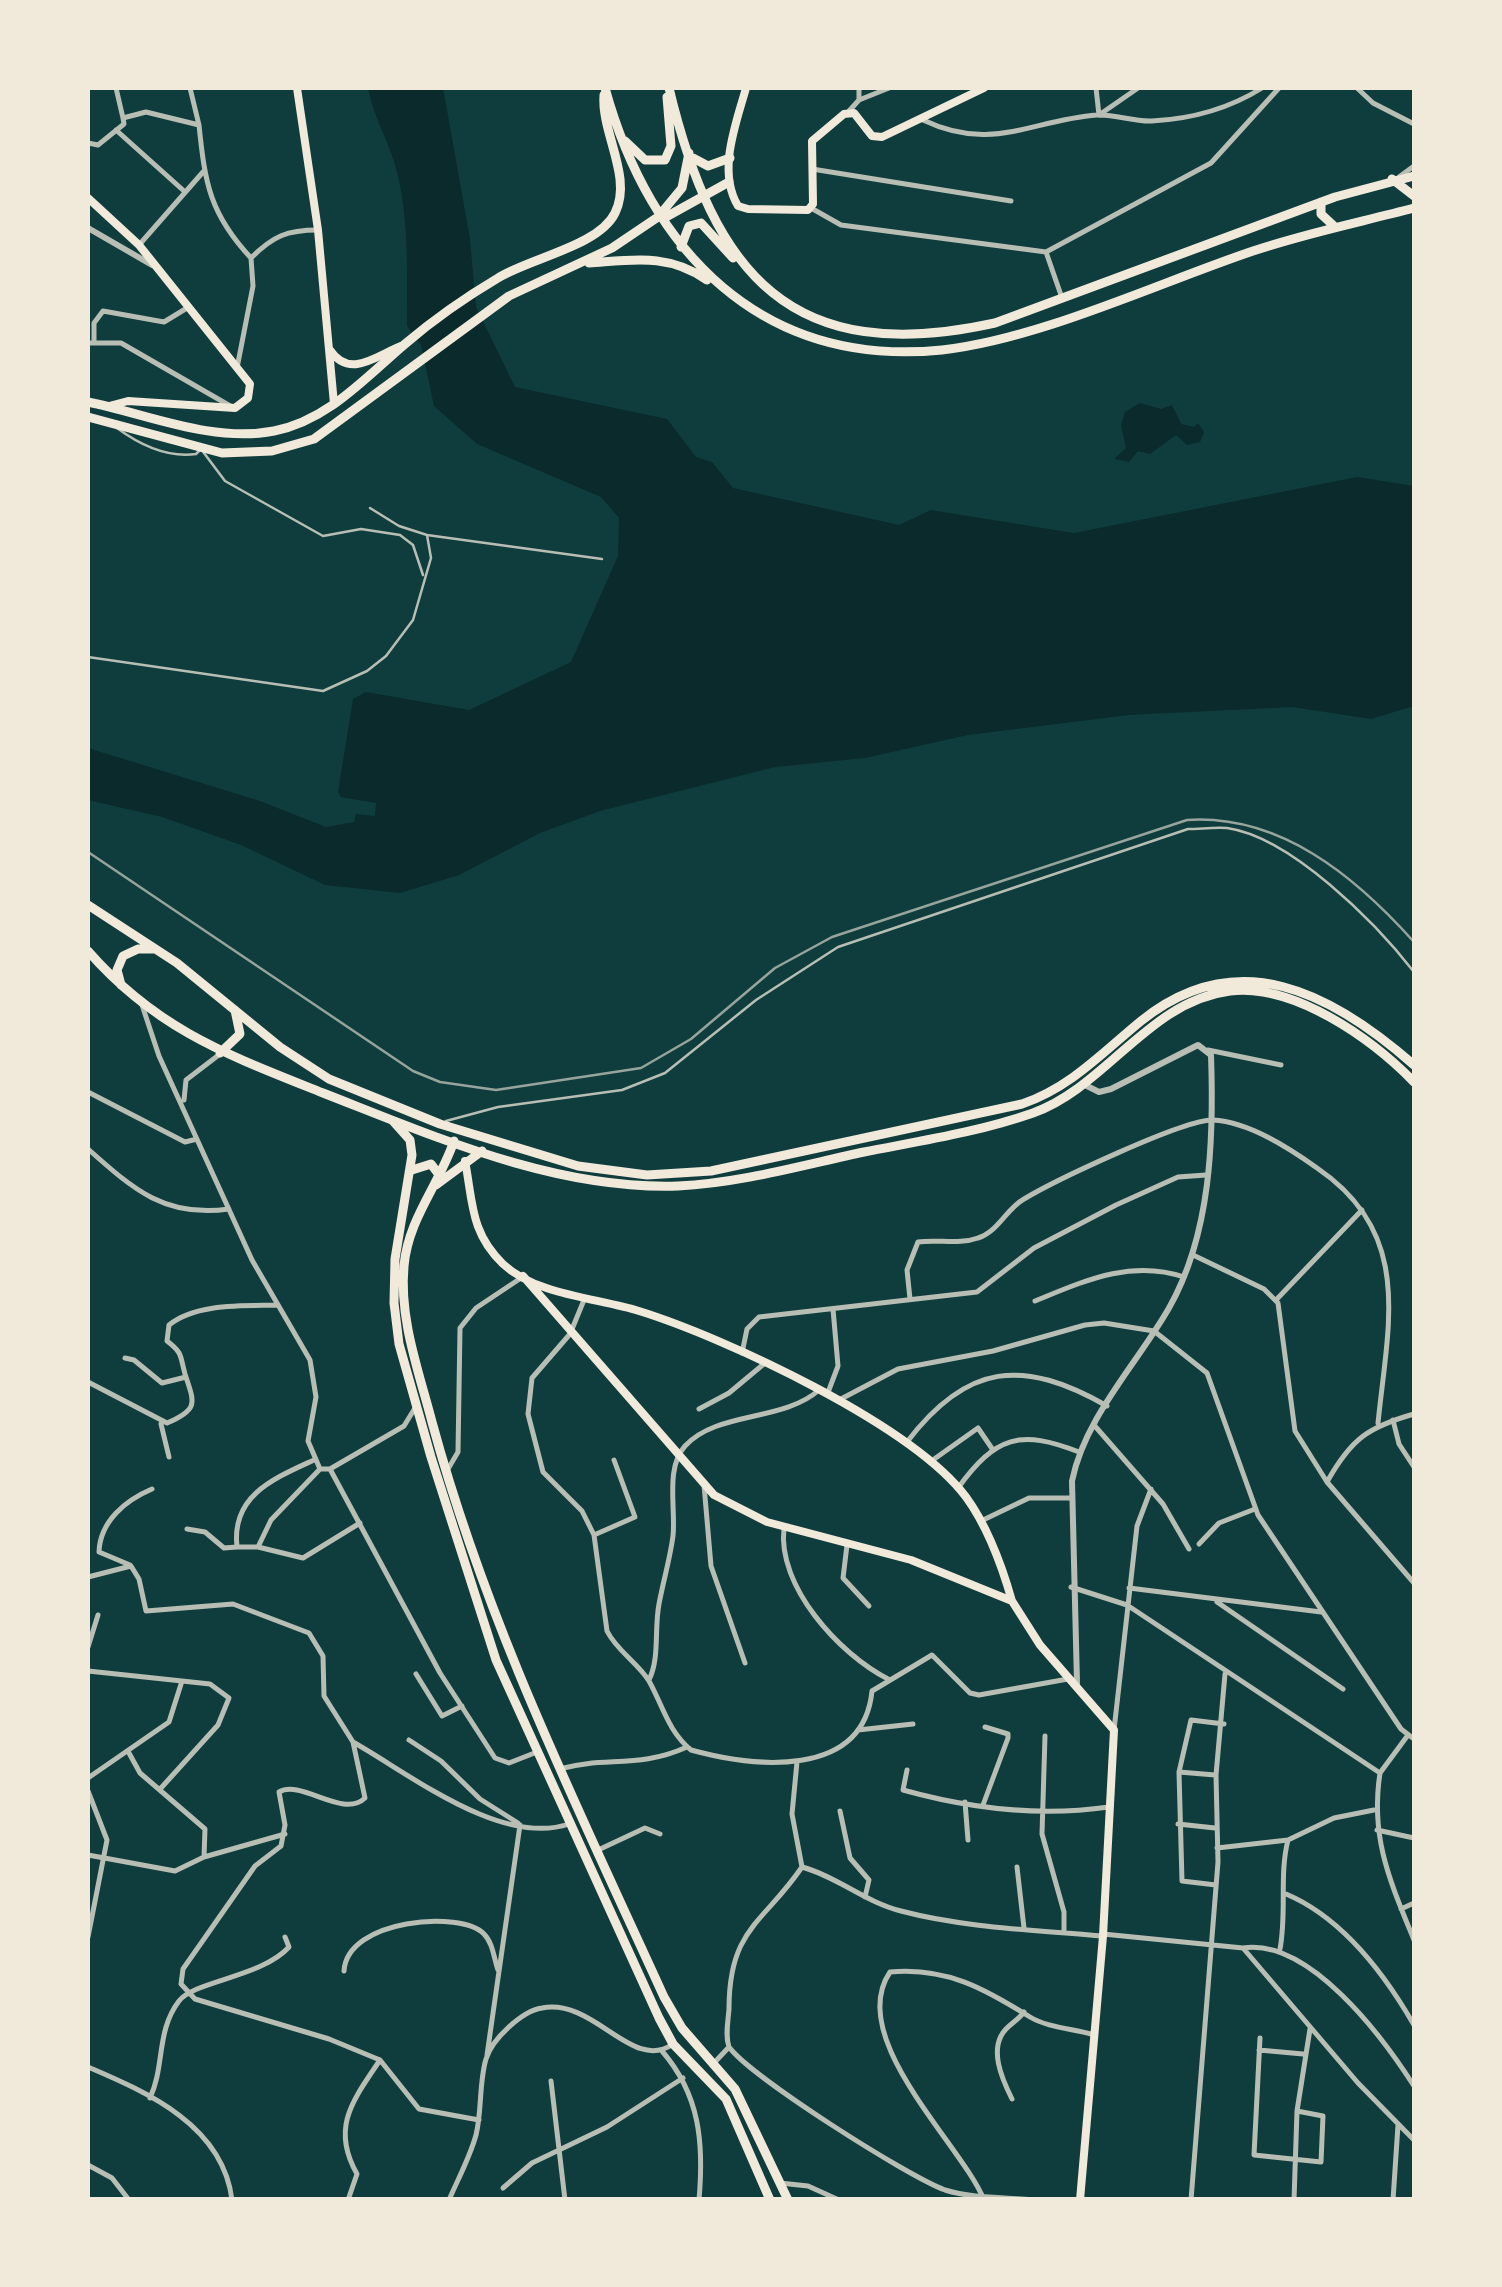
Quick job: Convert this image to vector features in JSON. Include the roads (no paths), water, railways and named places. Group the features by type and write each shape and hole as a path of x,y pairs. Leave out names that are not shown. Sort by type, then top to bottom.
{"main road":[{"path":"297,88 318,230 334,404"},
{"path":"605,88 615,126 658,217 681,248 727,291"},
{"path":"88,402 174,424 241,434 296,425 334,404 405,344 487,285 520,265 595,234 614,214 622,190 606,129 605,88"},
{"path":"615,126 640,157 656,162 665,160 671,146 668,88"},
{"path":"668,88 690,154 739,263"},
{"path":"746,88 730,158 729,182 738,206 812,208 812,141 848,112 876,137 923,120 984,88"},
{"path":"690,154 708,166 730,158"},
{"path":"88,417 201,449 258,452 314,439 489,310 531,284 581,263 658,217 682,188 690,154"},
{"path":"681,248 686,230 700,223 769,294 798,312 905,337 942,335 995,323 1321,202 1395,178 1414,176"},
{"path":"1395,178 1414,196"},
{"path":"658,217 666,217 729,182"},
{"path":"88,198 140,244 250,384 248,398 234,408 128,401 109,406"},
{"path":"1321,202 1321,214 1337,228"},
{"path":"581,263 635,256 664,261 692,269 774,321 810,336 902,351 943,350 993,340 1258,249 1414,208"},
{"path":"329,347 336,359 357,365 405,344"},
{"path":"107,422 109,406"},
{"path":"88,905 157,950 330,1078 445,1126 526,1154 597,1170 676,1174 749,1165 1037,1099 1077,1076 1166,1004 1204,985 1239,978 1268,981 1302,993 1376,1035 1414,1066"},
{"path":"88,950 125,992 220,1053 454,1142 534,1169 594,1181 696,1184 1019,1117 1085,1085 1173,1012 1234,990 1269,994 1304,1007 1371,1045 1414,1082"},
{"path":"125,992 118,976 119,962 129,952 157,950"},
{"path":"220,1053 240,1034 234,1008"},
{"path":"388,1117 410,1140 411,1172 394,1291 399,1344 496,1660 673,2044 726,2099 770,2200"},
{"path":"445,1126 454,1142"},
{"path":"454,1142 408,1236 402,1286 410,1344 446,1472 508,1654 673,2015 746,2110 788,2200"},
{"path":"433,1188 482,1151"},
{"path":"465,1161 473,1223 480,1239 507,1268 586,1297 666,1320 742,1352 823,1392 930,1462 958,1488 981,1520 1012,1601 1040,1645 1114,1730 1103,1935 1091,2034 1080,2200"},
{"path":"411,1172 427,1163 440,1176"},
{"path":"524,1276 570,1334 729,1506 784,1528 911,1560 1012,1601"},
{"path":"570,1823 580,1817"}],"street":[{"path":"88,142 98,145 124,124 116,88"},
{"path":"190,88 204,171 222,226 252,258 253,286 238,368"},
{"path":"858,88 859,100"},
{"path":"848,112 859,100 890,88"},
{"path":"1096,88 1099,115"},
{"path":"923,120 953,134 1028,132 1099,115 1138,88"},
{"path":"1099,115 1150,122 1208,112 1262,88"},
{"path":"812,208 842,225 1046,252 1211,163 1279,88"},
{"path":"1354,88 1414,124"},
{"path":"123,118 146,112 199,125"},
{"path":"116,130 184,191"},
{"path":"1395,178 1414,166"},
{"path":"812,169 1011,200"},
{"path":"140,244 204,171"},
{"path":"88,228 154,266"},
{"path":"252,258 269,240 290,230 318,230"},
{"path":"1046,252 1062,300"},
{"path":"88,311 164,322 187,308"},
{"path":"100,313 91,343 121,343 234,408"},
{"path":"142,1005 160,1056 229,1209 310,1360 316,1385 308,1441 320,1469"},
{"path":"1085,1085 1099,1092 1111,1089 1193,1046 1282,1065"},
{"path":"558,1769 589,1762 647,1762 687,1747 751,1761 797,1762 832,1752 858,1730 872,1691 932,1656 970,1693 979,1695 1074,1680 1070,1498 1079,1452 1154,1332 1193,1254 1213,1120 1208,1050"},
{"path":"184,1103 186,1080 220,1053"},
{"path":"88,1092 185,1142 197,1139"},
{"path":"910,1298 907,1270 918,1242 976,1239 1020,1200 1175,1129 1213,1120 1293,1152 1352,1194 1362,1210 1383,1250 1390,1285 1378,1423"},
{"path":"88,1150 155,1201 194,1214 229,1209"},
{"path":"742,1352 747,1329 759,1317 977,1292 1034,1248 1116,1204 1166,1181 1206,1174"},
{"path":"1276,1300 1362,1210"},
{"path":"1193,1254 1276,1300"},
{"path":"1035,1301 1129,1268 1161,1269 1184,1277"},
{"path":"446,1472 458,1452 460,1328 476,1308 524,1276"},
{"path":"586,1297 570,1334 532,1378 527,1399 530,1436 543,1472 582,1511 594,1535 607,1631 649,1681 657,1706 687,1747"},
{"path":"1276,1300 1295,1430 1327,1482 1414,1583"},
{"path":"161,1424 179,1418 194,1403 184,1354 166,1336 174,1321 232,1306 278,1305"},
{"path":"649,1681 654,1669 658,1608 673,1540 672,1498 679,1455 700,1434 793,1406 823,1392 838,1366 833,1309"},
{"path":"838,1401 898,1369 993,1351 1104,1323 1154,1332 1207,1374 1254,1509 1321,1612 1411,1737 1380,1773 1374,1810 1380,1851 1414,1940"},
{"path":"125,1358 134,1360 162,1384 186,1377"},
{"path":"699,1409 729,1393 765,1363"},
{"path":"906,1443 957,1390 998,1376 1018,1373 1050,1378 1106,1406"},
{"path":"88,1382 161,1424 169,1456"},
{"path":"320,1469 330,1470 404,1426 416,1405"},
{"path":"1327,1482 1342,1457 1378,1423 1414,1414"},
{"path":"1392,1420 1399,1444 1414,1467"},
{"path":"1094,1424 1151,1490 1189,1549"},
{"path":"404,1426 424,1432"},
{"path":"930,1462 978,1428 993,1450"},
{"path":"958,1488 993,1450 1006,1442 1032,1438 1079,1452"},
{"path":"237,1547 241,1513 260,1486 314,1460"},
{"path":"594,1535 635,1518 614,1460"},
{"path":"258,1547 272,1520 320,1469"},
{"path":"330,1470 462,1706 501,1763 538,1752"},
{"path":"704,1482 711,1566 745,1663"},
{"path":"152,1488 132,1498 102,1534 99,1552 131,1566 146,1611 233,1604 310,1632 322,1656 324,1696 353,1742 365,1798 361,1804 322,1800 284,1788 279,1792 285,1834 278,1852 255,1866 183,1969 186,1994"},
{"path":"1114,1730 1137,1526 1151,1490"},
{"path":"981,1520 1029,1498 1070,1498"},
{"path":"1199,1544 1211,1528 1254,1509"},
{"path":"187,1529 199,1529 224,1548 258,1547 304,1558 360,1523"},
{"path":"784,1528 784,1558 819,1618 864,1665 888,1679"},
{"path":"847,1545 843,1578 869,1606"},
{"path":"88,1577 131,1566"},
{"path":"1072,1587 1127,1605 1380,1773"},
{"path":"1129,1588 1321,1612"},
{"path":"1215,1600 1343,1689"},
{"path":"88,1647 98,1615"},
{"path":"88,1671 210,1684 229,1698 218,1725 161,1788"},
{"path":"1192,2200 1216,1885 1216,1775 1224,1724 1225,1673"},
{"path":"416,1674 442,1716 462,1706"},
{"path":"88,1778 169,1722 182,1681"},
{"path":"1216,1885 1182,1881 1179,1772 1191,1720 1224,1724"},
{"path":"858,1730 913,1724"},
{"path":"983,1806 1008,1738 1008,1734 985,1727"},
{"path":"1045,1736 1042,1834 1064,1912 1064,1932"},
{"path":"409,1740 441,1760 480,1800 520,1825"},
{"path":"353,1742 472,1812 520,1825 554,1828 570,1823"},
{"path":"129,1753 140,1773 205,1829 204,1857"},
{"path":"797,1762 792,1814 802,1867"},
{"path":"907,1770 903,1790 983,1806 1040,1813 1108,1806"},
{"path":"1179,1772 1216,1775"},
{"path":"88,1791 107,1840 88,1937"},
{"path":"965,1802 968,1840"},
{"path":"840,1810 850,1858 869,1880 865,1898"},
{"path":"1216,1848 1288,1840 1334,1818 1374,1810"},
{"path":"1178,1824 1215,1828"},
{"path":"449,2200 479,2120 520,1825"},
{"path":"596,1851 645,1828 660,1834"},
{"path":"1377,1830 1414,1838"},
{"path":"88,1855 162,1871 190,1866 204,1857 285,1834"},
{"path":"1280,1949 1286,1894 1283,1861 1288,1840"},
{"path":"802,1867 836,1878 865,1898 903,1912 1064,1932 1280,1949 1354,2004 1414,2086"},
{"path":"802,1867 759,1915 736,1957 729,1989 729,2047 741,2062 812,2110 934,2185 984,2197 1037,2200"},
{"path":"1016,1867 1024,1928"},
{"path":"1286,1894 1310,1904 1340,1928 1414,2025"},
{"path":"1402,1909 1414,1903"},
{"path":"344,1972 350,1948 380,1930 413,1924 463,1924 485,1934 500,1974"},
{"path":"150,2098 164,2027 186,1994 271,1962 290,1947 285,1937"},
{"path":"1243,1948 1310,2028 1414,2140"},
{"path":"984,2197 935,2128 888,2042 879,2014 884,1980 890,1972 905,1971 941,1977 997,1993 1032,2018 1091,2034"},
{"path":"186,1994 329,2039 380,2060 420,2110 479,2120"},
{"path":"486,2058 527,2012 566,2006 590,2016 642,2052 662,2052 673,2044"},
{"path":"1012,2099 1001,2076 998,2046 1005,2030 1024,2012"},
{"path":"1294,2200 1303,2054 1310,2028"},
{"path":"1260,2038 1254,2155 1318,2163 1323,2159 1324,2116 1298,2111"},
{"path":"713,2063 729,2047"},
{"path":"1259,2050 1303,2054"},
{"path":"662,2052 682,2078 698,2116 699,2200"},
{"path":"348,2200 357,2174 347,2157 345,2118 380,2060"},
{"path":"88,2067 150,2098 208,2138 229,2178 232,2200"},
{"path":"503,2188 532,2163 682,2078"},
{"path":"551,2080 565,2200"},
{"path":"1393,2200 1398,2125"},
{"path":"88,2165 112,2178 129,2200"},
{"path":"779,2183 808,2186 839,2200"}],"lane":[{"path":"201,449 225,481 322,536 361,529 400,535 413,544 423,577"},
{"path":"370,508 399,526 427,534 602,559"},
{"path":"88,656 324,691 367,671 386,656 413,620 423,577 432,558 427,534"},
{"path":"445,1126 498,1107 636,1084 665,1073 798,971 857,939 1188,829 1228,828 1276,847 1358,912 1414,972"}],"water":[{"path":"368,88 443,88 470,239 476,307 515,387 667,419 696,457 712,462 733,488 899,525 931,510 1074,533 1357,477 1414,486 1414,706 1371,719 1292,707 1129,715 968,735 865,758 775,767 600,811 540,833 459,875 400,893 325,885 241,845 162,817 88,800 88,748 260,801 326,827 354,822 356,814 375,816 376,803 341,797 338,792 353,699 366,692 469,710 571,662 618,556 619,518 601,497 477,444 434,406 421,345 407,326 402,194"},
{"path":"1140,403 1161,409 1172,405 1181,424 1194,427 1198,423 1204,432 1200,442 1187,445 1176,435 1150,454 1138,451 1129,462 1114,459 1126,448 1121,425 1125,412"}],"tram line":[{"path":"88,852 413,1071 440,1082 496,1090 641,1068 691,1039 775,968 832,937 1187,820 1253,827 1313,854 1367,894 1414,942"}]}
